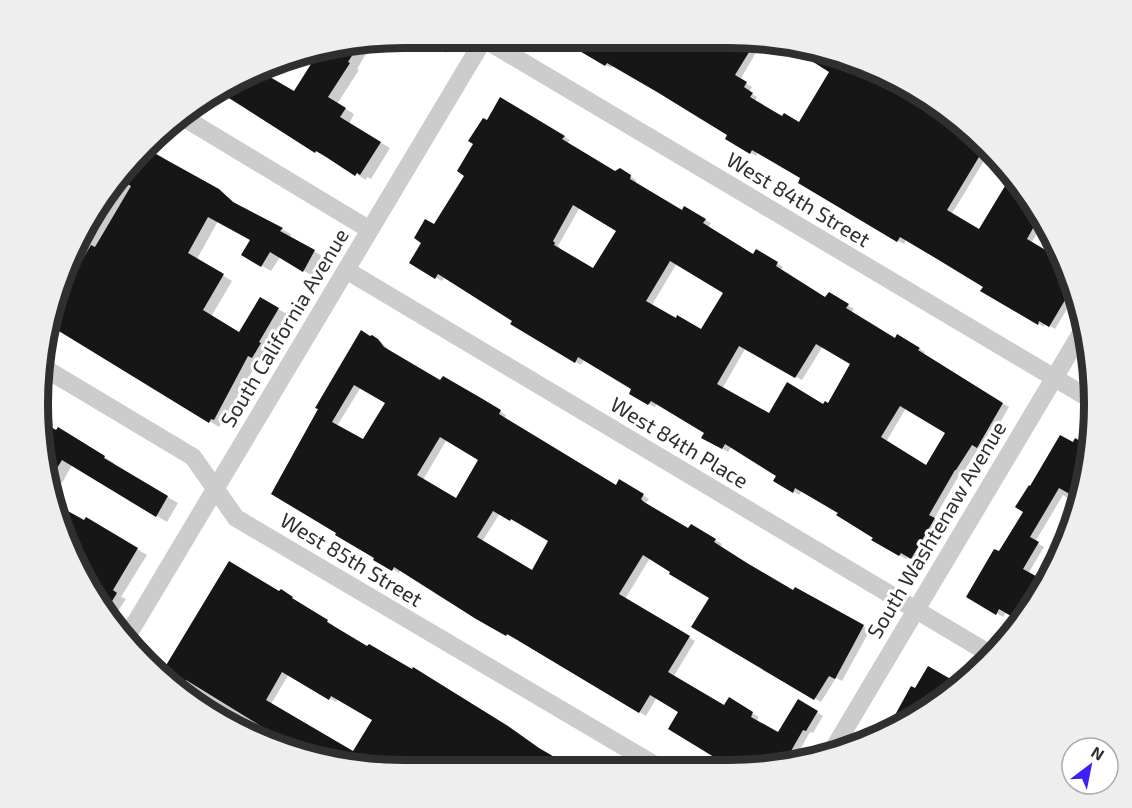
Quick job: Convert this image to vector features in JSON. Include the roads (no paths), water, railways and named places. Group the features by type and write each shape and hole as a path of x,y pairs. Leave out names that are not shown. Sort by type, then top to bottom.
{"street":[{"name":"South California Avenue","path":"130,631 479,48"},
{"name":"West 84th Street","path":"499,48 1084,395"},
{"path":"189,121 370,230"},
{"name":"West 84th Place","path":"346,270 985,651"},
{"name":"South Washtenaw Avenue","path":"836,743 1078,339"},
{"name":"West 85th Street","path":"50,371 193,457 236,518 646,760"}]}
